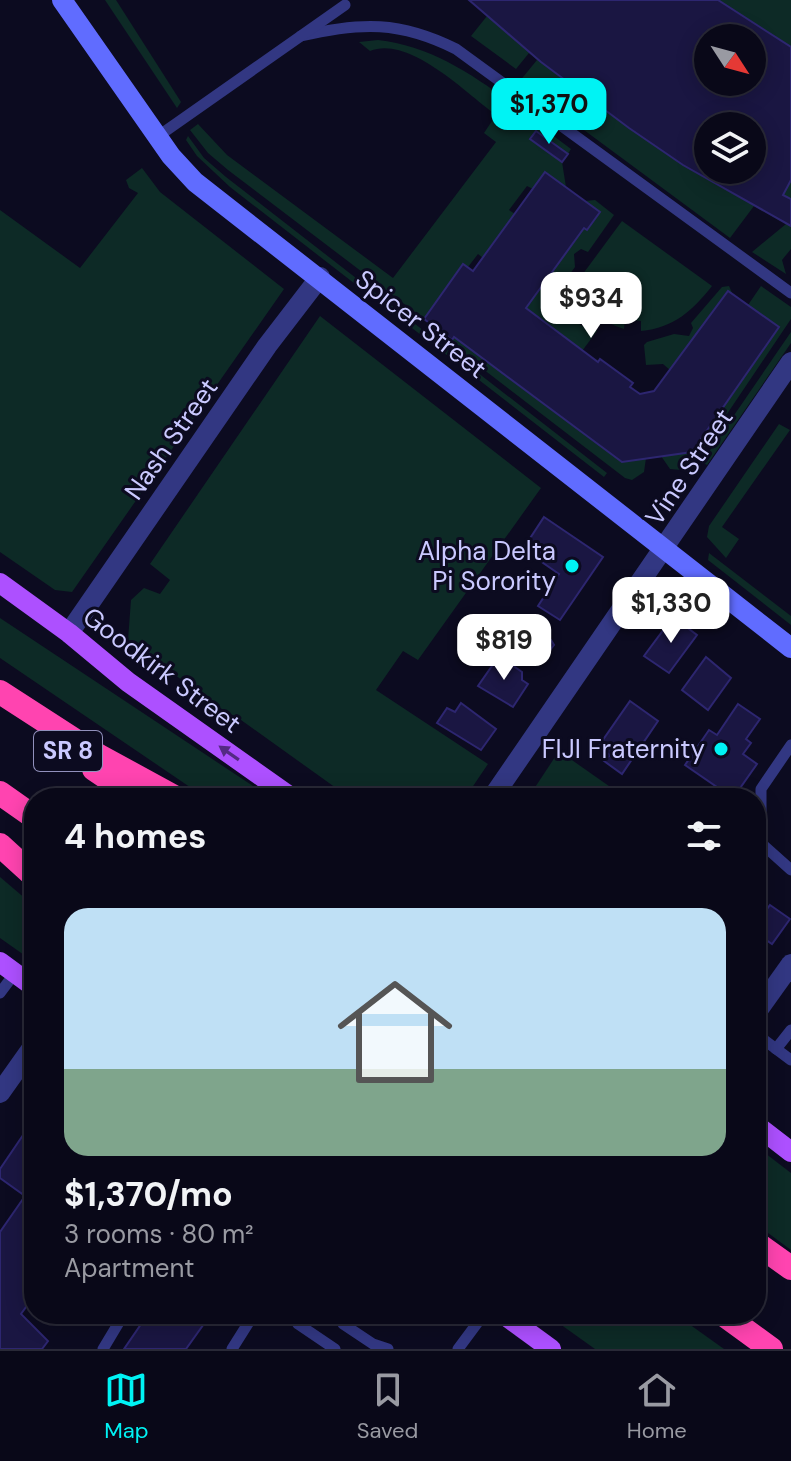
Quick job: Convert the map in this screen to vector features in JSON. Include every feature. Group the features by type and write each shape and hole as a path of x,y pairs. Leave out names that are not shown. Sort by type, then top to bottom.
{"highway":[{"path":"0,692 99,756 158,788"},
{"name":"SR 8","path":"0,704 122,788"},
{"name":"SR 8","path":"0,793 24,810"},
{"path":"0,845 24,867"},
{"path":"766,1250 791,1268"},
{"path":"737,1324 771,1349"}],"main road":[{"name":"Goodkirk Street","path":"0,583 69,633 128,682 278,788"},
{"path":"7,967 24,980"},
{"path":"766,1133 791,1152"},
{"path":"517,1324 551,1349"}],"street":[{"name":"Spicer Street","path":"62,0 157,137 195,182 791,648"},
{"name":"Nash Street","path":"69,633 267,346 320,277"},
{"name":"Vine Street","path":"499,788 791,362"},
{"path":"766,999 791,964"},
{"path":"0,1093 24,1059"}],"lane":[{"path":"157,137 345,5"},
{"path":"301,36 340,27 390,25 426,34 456,49 791,293"},
{"path":"762,788 791,745"},
{"path":"766,848 791,870"},
{"path":"0,993 7,967"},
{"path":"776,1049 791,1030"},
{"path":"766,1042 791,1060"},
{"path":"103,1349 118,1324"},
{"path":"232,1349 248,1324"},
{"path":"298,1324 331,1348"},
{"path":"343,1324 373,1344 388,1349"},
{"path":"458,1349 477,1324"}],"green space":[{"path":"105,0 116,0 181,102 177,108"},
{"path":"469,0 791,0 791,249 782,260 786,274 752,252 786,224 754,206 730,238 519,82 537,60 529,53 516,69 471,36 487,16"},
{"path":"378,40 432,54 456,67 504,98 571,149 568,154 536,131 530,139 562,162 566,187 545,172 533,189 527,186 509,210 515,214 483,258 478,254 468,267 463,264 424,319 228,170 208,153 190,130 198,124 227,155 393,278 496,142 484,133 496,115 419,58 385,48 370,51 359,42"},
{"path":"188,136 204,158 226,177 607,473 604,477 230,187 197,156 186,140"},
{"path":"142,168 160,192 284,289 72,592 55,590 0,552 0,210 80,268 138,193 129,188 126,180"},
{"path":"595,200 614,215 588,252 581,249 574,254 575,267 564,282 565,286 555,285 550,297 560,303 568,294 579,311 576,317 579,324 586,328 593,325 597,331 582,351 526,308 584,228 588,229 600,212 585,201"},
{"path":"622,221 712,286 698,303 673,322 641,331 641,321 625,319 624,329 594,313 574,286"},
{"path":"729,286 733,295 727,291 670,370 663,364 646,365 644,345 647,342 674,334 689,336 693,328 691,323 722,287"},
{"path":"761,286 791,307 791,319 696,460 681,470 670,469 661,456 778,327 748,305"},
{"path":"320,316 541,488 418,660 403,651 376,690 488,764 472,788 336,788 241,720 196,694 194,689 128,640 131,600 144,588 160,594 170,580 150,564"},
{"path":"791,332 791,343 707,465 702,462"},
{"path":"443,333 646,458 644,472 632,480 625,478 440,336"},
{"path":"779,424 790,430 722,527 739,539 726,558 707,537 709,526"},
{"path":"709,553 791,616 791,625 708,560"},
{"path":"0,618 256,788 191,788 0,658"},
{"path":"559,751 612,788 535,788"},
{"path":"0,877 24,897 24,955 0,938"},
{"path":"766,1154 791,1173 791,1250 766,1231"},
{"path":"560,1324 689,1324 724,1349 595,1349"}],"building":[{"path":"469,0 718,0 755,24 694,24 694,96 766,96 766,31 791,47 791,180 783,195 791,199 791,226 717,184 766,184 766,112 694,112 694,171 629,128 541,62"},
{"path":"536,131 568,154 562,162 530,139"},
{"path":"545,172 600,212 587,230 584,228 526,308 598,362 600,359 633,383 630,387 640,394 654,391 728,291 779,327 692,452 622,462 454,337 452,340 424,319 463,264 473,271"},
{"name":"Alpha Delta Pi Sorority","path":"544,517 603,557 560,620 538,606 559,574 523,549"},
{"path":"673,617 697,635 669,673 644,656"},
{"path":"523,619 554,645 540,663 534,659 532,662 506,643"},
{"path":"499,656 522,672 522,680 528,684 513,707 478,686"},
{"path":"706,657 731,678 708,710 682,690"},
{"path":"630,701 658,721 622,774 604,761 610,755 598,747"},
{"path":"461,703 496,729 481,750 437,723 447,708 455,712"},
{"name":"FIJI Fraternity","path":"738,704 760,719 746,739 751,743 743,754 757,764 740,788 718,788 685,765 709,730 717,735"},
{"path":"770,905 790,919 772,944 766,940 766,910"},
{"path":"24,1134 24,1195 0,1178 0,1169"},
{"path":"24,1197 24,1310 21,1314 24,1324 31,1324 48,1341 42,1349 0,1349 0,1232"},
{"path":"141,1324 204,1324 186,1349 124,1349"}],"place":[{"name":"Alpha Delta Pi Sorority","path":"572,566"},
{"name":"FIJI Fraternity","path":"721,749"}]}
